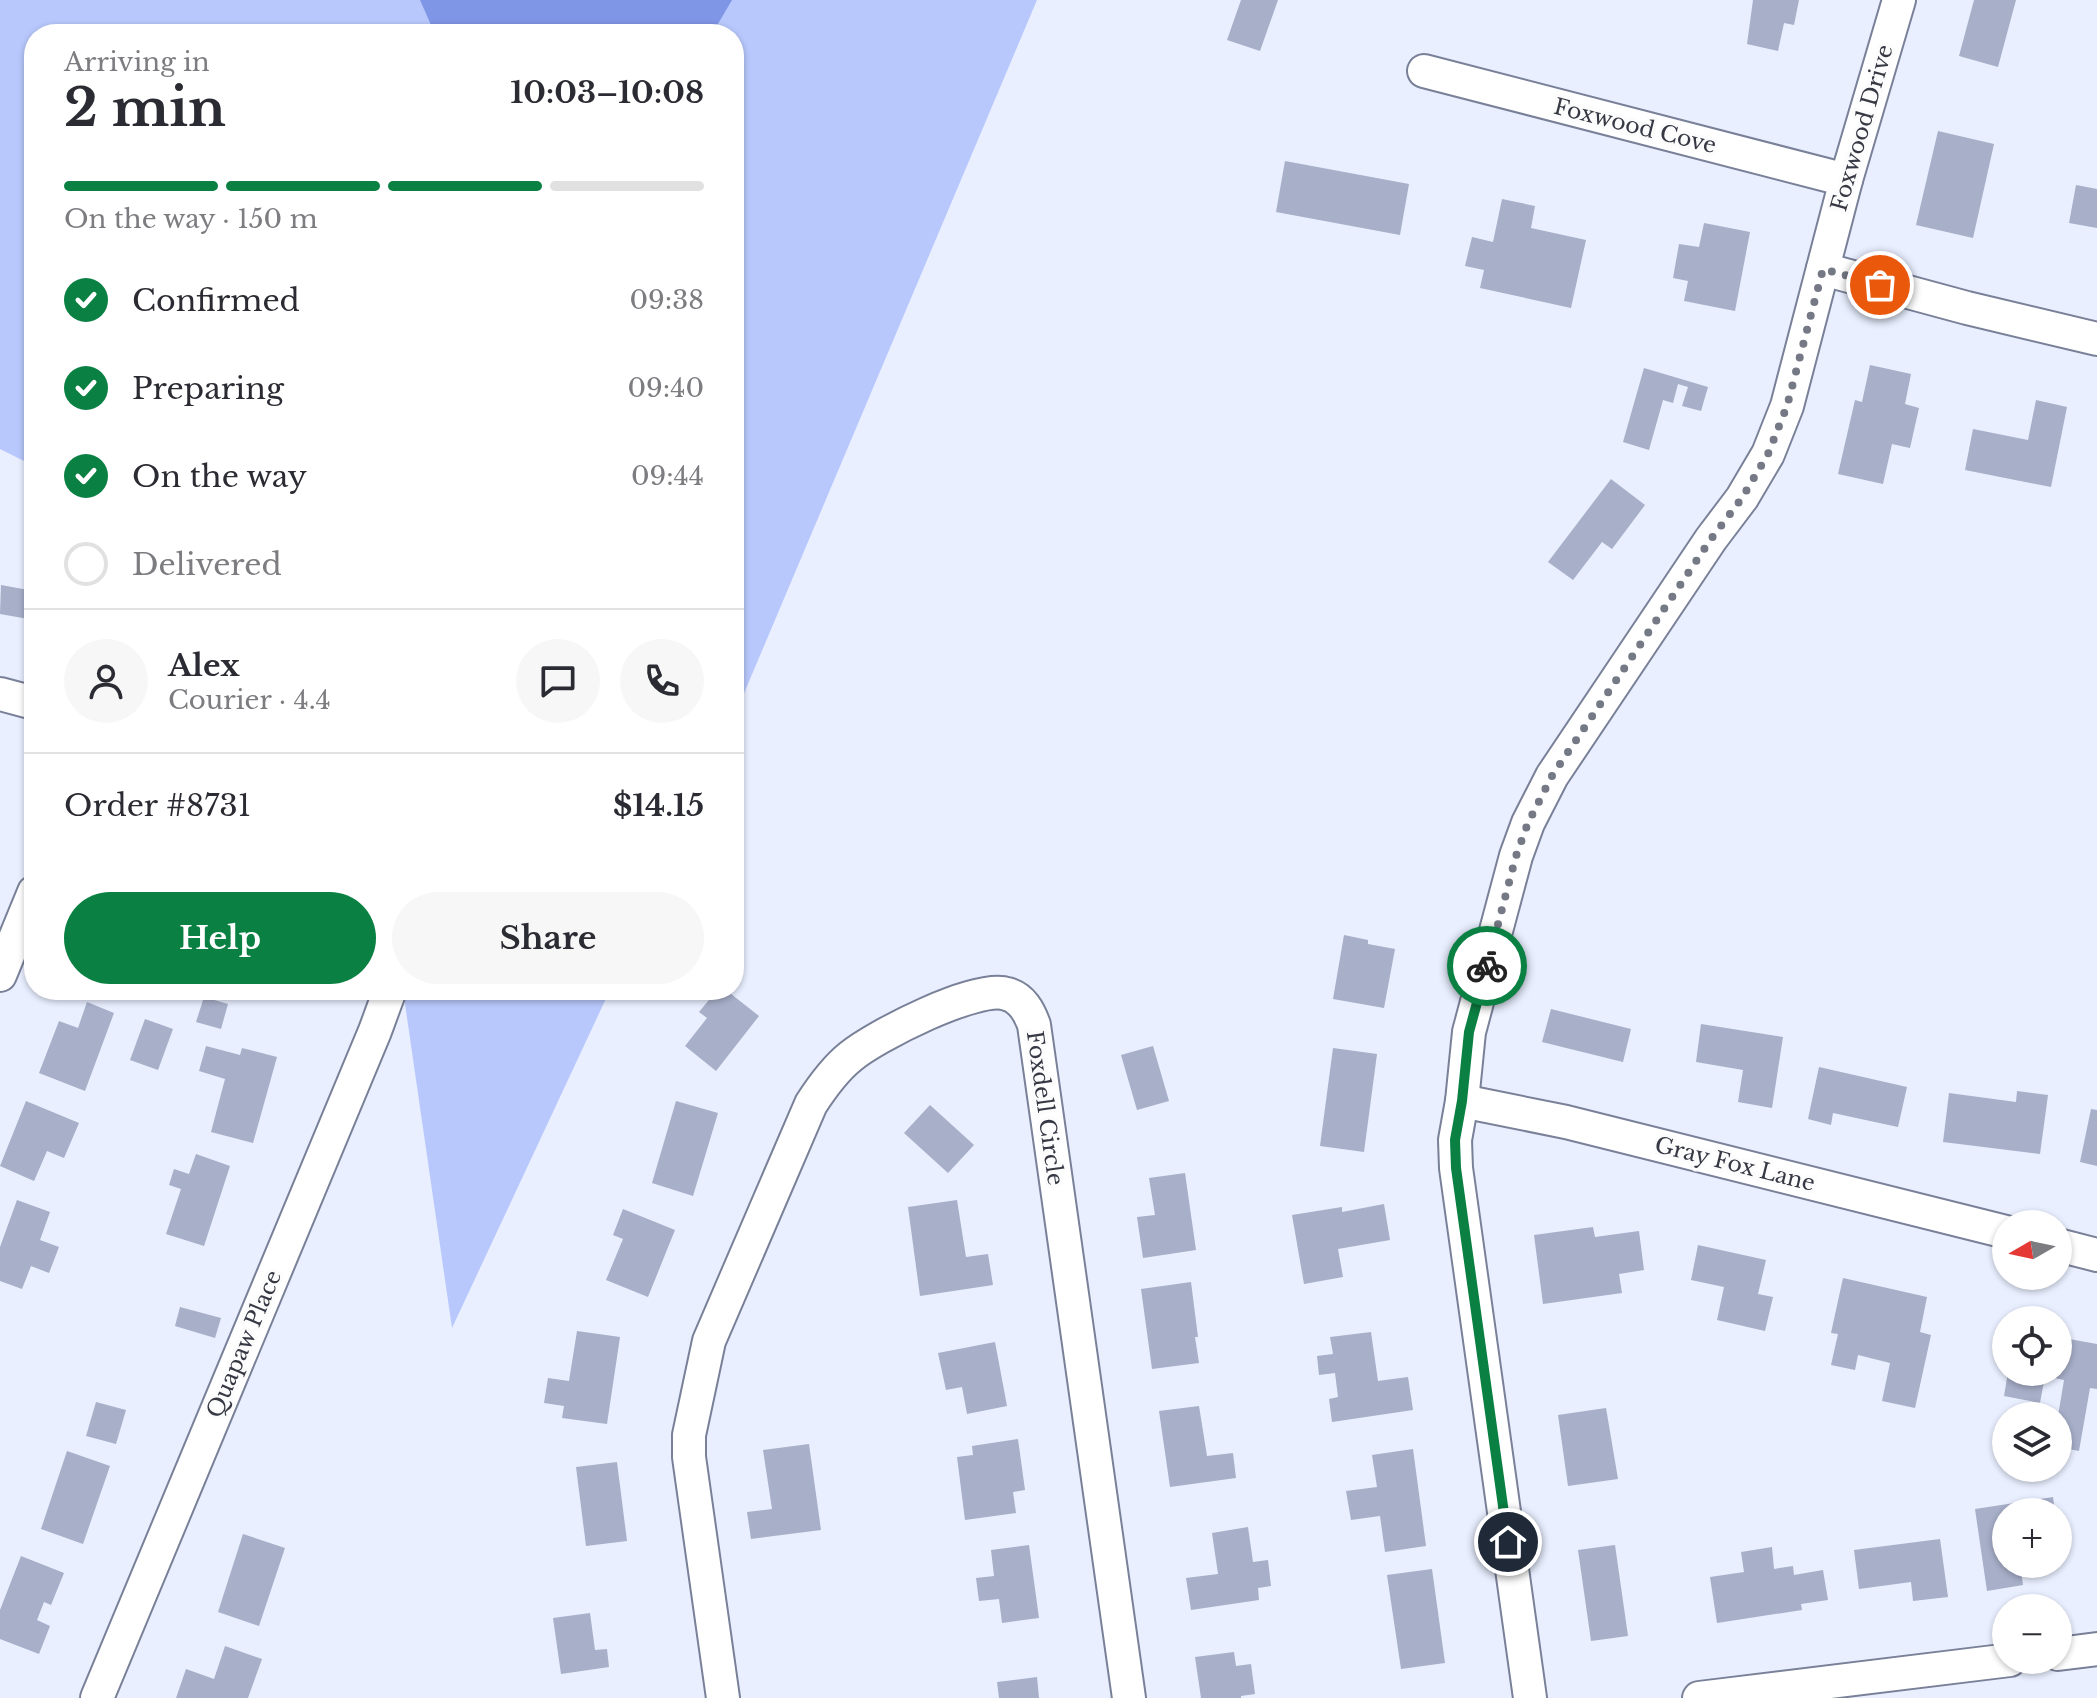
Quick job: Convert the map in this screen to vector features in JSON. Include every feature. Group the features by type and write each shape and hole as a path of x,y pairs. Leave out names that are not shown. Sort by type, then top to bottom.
{"street":[{"name":"Foxwood Drive","path":"1530,1698 1456,1168 1455,1140 1469,1032 1516,856 1528,823 1552,776 1711,539 1742,498 1768,454 1787,406 1846,180 1899,0"},
{"name":"Foxwood Cove","path":"1424,71 1846,180"},
{"path":"1823,269 2097,339"},
{"path":"0,694 24,700"},
{"path":"0,975 24,916"},
{"name":"Foxdell Circle","path":"723,1698 689,1457 689,1435 709,1341 811,1104 828,1079 865,1045 917,1018 988,992 1015,997 1028,1009 1034,1025 1129,1698"},
{"name":"Quapaw Place","path":"97,1698 386,1000"},
{"name":"Gray Fox Lane","path":"1462,1101 1566,1122 1992,1228"},
{"path":"2072,1249 2097,1255"},
{"path":"2072,1652 2097,1649"},
{"path":"1699,1698 1992,1662"}],"shaded area":[{"path":"0,0 1037,0 744,693 744,24 24,24 24,461 0,449"},
{"path":"420,0 732,0 718,24 431,24"},
{"path":"404,1000 605,1000 452,1328"}],"building":[{"path":"1241,0 1278,0 1260,51 1227,40"},
{"path":"1753,0 1799,0 1794,25 1784,23 1778,51 1747,44"},
{"path":"1974,0 2016,0 1998,67 1959,56"},
{"path":"1938,131 1994,144 1973,238 1916,225"},
{"path":"1285,161 1409,184 1400,235 1276,212"},
{"path":"2076,185 2097,189 2097,228 2069,223"},
{"path":"1502,199 1535,206 1531,228 1586,240 1571,308 1480,288 1484,270 1465,266 1472,237 1493,242"},
{"path":"1704,223 1750,232 1735,311 1684,301 1688,281 1673,278 1679,244 1699,247"},
{"path":"1870,365 1911,374 1905,404 1919,408 1910,448 1892,444 1883,484 1838,474 1855,400 1862,402"},
{"path":"1644,368 1708,387 1701,411 1682,406 1688,387 1678,384 1673,403 1663,400 1649,450 1623,442"},
{"path":"2036,400 2067,407 2051,487 1965,470 1973,429 2028,440"},
{"path":"1611,479 1645,505 1612,549 1602,542 1573,580 1548,562"},
{"path":"1,585 24,589 24,618 0,614"},
{"path":"1344,935 1395,949 1384,1008 1333,999"},
{"path":"203,1000 228,1004 221,1029 196,1022"},
{"path":"709,1000 739,1000 759,1016 716,1071 685,1046 707,1018 699,1012"},
{"path":"87,1002 114,1013 85,1091 39,1073 59,1021 78,1028"},
{"path":"1551,1009 1631,1029 1623,1062 1542,1042"},
{"path":"145,1019 173,1029 158,1070 130,1060"},
{"path":"1701,1024 1783,1037 1772,1108 1738,1102 1743,1070 1696,1062"},
{"path":"206,1046 240,1055 242,1048 277,1057 253,1143 211,1132 225,1079 199,1071"},
{"path":"1153,1046 1169,1101 1137,1110 1121,1055"},
{"path":"1333,1048 1377,1054 1364,1152 1320,1146"},
{"path":"1819,1067 1907,1087 1898,1127 1833,1113 1831,1125 1808,1119"},
{"path":"2017,1091 2048,1095 2040,1154 1943,1142 1949,1093 2016,1102"},
{"path":"26,1101 79,1123 64,1158 47,1151 34,1181 0,1166"},
{"path":"676,1101 718,1113 693,1196 652,1183"},
{"path":"930,1105 974,1145 948,1173 904,1133"},
{"path":"2091,1109 2097,1110 2097,1166 2080,1162"},
{"path":"196,1154 230,1166 204,1246 166,1234 181,1189 169,1185 174,1169 189,1174"},
{"path":"1185,1173 1196,1250 1143,1258 1137,1217 1155,1215 1149,1178"},
{"path":"17,1200 50,1212 40,1240 59,1247 49,1273 31,1266 22,1289 0,1281 0,1247"},
{"path":"957,1200 966,1257 988,1254 993,1285 920,1296 908,1207"},
{"path":"1384,1204 1390,1240 1338,1249 1343,1277 1304,1284 1292,1215 1342,1207 1342,1212"},
{"path":"623,1209 675,1230 648,1297 606,1280 623,1239 613,1235"},
{"path":"1593,1227 1595,1237 1639,1231 1644,1270 1619,1274 1622,1293 1543,1304 1534,1235"},
{"path":"1698,1245 1766,1260 1758,1294 1773,1297 1765,1331 1717,1320 1724,1287 1691,1280"},
{"path":"1843,1278 1927,1297 1920,1332 1931,1335 1915,1408 1882,1401 1890,1363 1858,1355 1855,1370 1831,1365 1838,1334 1831,1333"},
{"path":"1191,1282 1199,1363 1152,1369 1141,1289"},
{"path":"180,1307 221,1318 215,1338 175,1326"},
{"path":"577,1331 620,1337 607,1424 562,1418 564,1406 544,1403 548,1378 569,1381"},
{"path":"1371,1332 1378,1381 1408,1377 1413,1410 1332,1422 1329,1399 1338,1397 1335,1373 1319,1375 1317,1356 1333,1354 1330,1337"},
{"path":"2072,1340 2097,1344 2097,1389 2090,1388 2079,1451 2072,1450 2072,1402 2060,1402 2063,1386 2072,1386"},
{"path":"995,1342 1007,1406 967,1414 962,1387 946,1390 938,1353"},
{"path":"2006,1386 2043,1386 2040,1402 2004,1396"},
{"path":"96,1402 126,1410 116,1444 86,1436"},
{"path":"1199,1406 1207,1456 1233,1453 1236,1478 1170,1487 1159,1411"},
{"path":"1606,1408 1618,1479 1568,1486 1558,1415"},
{"path":"1018,1439 1025,1490 1013,1492 1016,1513 965,1520 957,1457 973,1455 972,1446"},
{"path":"809,1444 821,1530 751,1539 747,1512 772,1509 763,1450"},
{"path":"1413,1449 1426,1546 1385,1552 1380,1516 1351,1520 1346,1491 1377,1487 1372,1455"},
{"path":"67,1451 110,1466 83,1544 41,1529"},
{"path":"617,1462 627,1541 586,1546 576,1467"},
{"path":"1992,1506 1992,1578 2022,1578 2023,1585 1987,1591 1975,1509"},
{"path":"1248,1527 1253,1562 1268,1560 1271,1586 1258,1588 1259,1600 1191,1610 1186,1578 1218,1574 1212,1533"},
{"path":"243,1534 285,1548 259,1626 218,1612"},
{"path":"1940,1539 1948,1597 1913,1601 1911,1582 1859,1589 1854,1550"},
{"path":"1029,1545 1039,1618 1002,1623 999,1599 979,1601 976,1578 994,1576 991,1550"},
{"path":"1615,1545 1628,1636 1591,1641 1578,1550"},
{"path":"1772,1547 1774,1569 1793,1566 1794,1575 1823,1570 1828,1600 1801,1604 1802,1610 1717,1623 1710,1577 1744,1572 1741,1552"},
{"path":"21,1556 64,1573 51,1605 44,1602 37,1620 50,1626 39,1654 0,1639 0,1610"},
{"path":"1432,1569 1445,1663 1401,1669 1387,1575"},
{"path":"590,1613 595,1650 607,1649 609,1667 561,1674 553,1618"},
{"path":"225,1646 262,1659 248,1698 176,1698 186,1669 214,1679"},
{"path":"1234,1652 1236,1666 1251,1664 1255,1694 1241,1698 1201,1698 1195,1657"},
{"path":"1037,1677 1039,1698 999,1698 997,1682"}],"way so far":[{"path":"1487,966 1516,856 1528,823 1552,776 1711,539 1742,498 1768,454 1787,406 1823,269 1880,285"}],"route":[{"path":"1487,966 1469,1032 1455,1140 1456,1168 1508,1542"}]}
